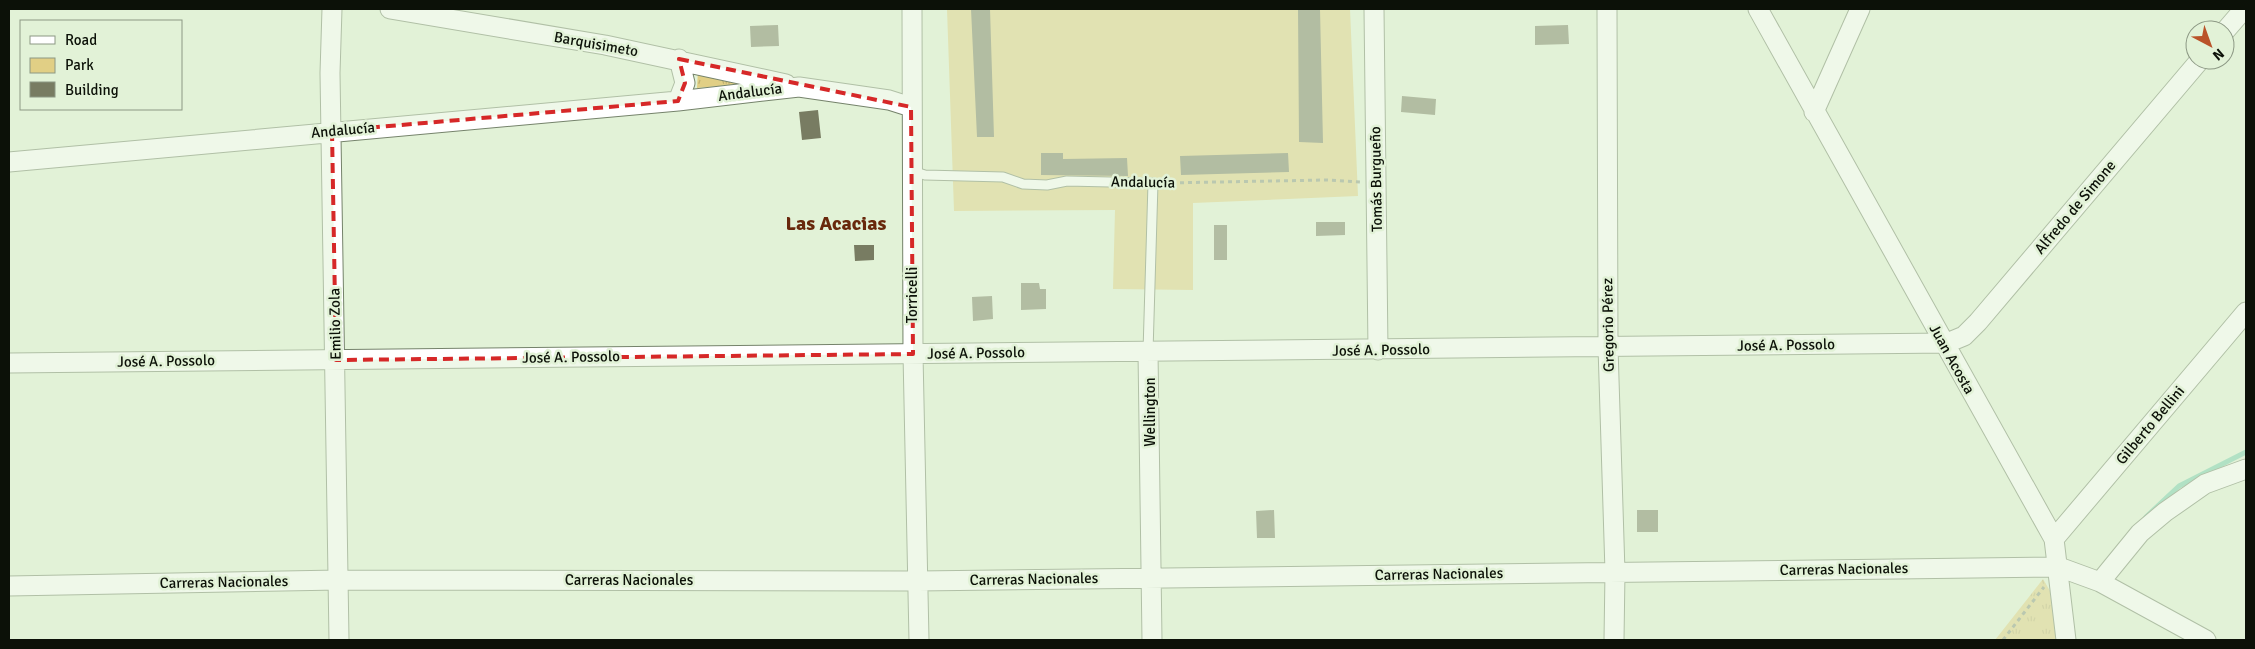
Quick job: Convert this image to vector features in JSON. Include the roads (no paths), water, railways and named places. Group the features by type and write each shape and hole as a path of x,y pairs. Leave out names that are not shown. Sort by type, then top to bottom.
{"street":[{"name":"Emilio Zola","path":"332,9 330,73 339,640"},
{"name":"Barquisimeto","path":"390,9 679,59 799,87"},
{"name":"Torricelli","path":"912,9 912,354 919,640"},
{"name":"Tomás Burgueño","path":"1374,9 1378,350"},
{"name":"Gregorio Pérez","path":"1607,9 1608,347 1615,572 1614,640"},
{"name":"Juan Acosta","path":"1758,9 2054,540 2059,567 2066,640"},
{"path":"1814,112 1860,9"},
{"path":"2234,20 2244,9"},
{"path":"678,101 685,83 679,59"},
{"name":"Alfredo de Simone","path":"1943,343 1964,336 1978,322 2192,70"},
{"name":"Andalucía","path":"9,162 332,131 678,101 799,87 889,100 911,107"},
{"name":"Gilberto Bellini","path":"2054,540 2246,312"},
{"name":"José A. Possolo","path":"9,363 1943,343"},
{"name":"Wellington","path":"1148,352 1152,640"},
{"path":"2100,582 2140,533 2165,512 2205,484 2246,469"},
{"path":"2059,567 2100,582 2206,640"},
{"name":"Carreras Nacionales","path":"9,586 339,580 918,581 2059,567"}],"lane":[{"name":"Andalucía","path":"912,171 925,175 1003,178 1023,184 1047,185 1067,181 1153,183"},
{"name":"Wellington","path":"1148,352 1153,183"}],"waterway":[{"path":"2146,517 2179,486 2246,452"}],"district":[{"name":"Las Acacias","path":"836,223"}]}
